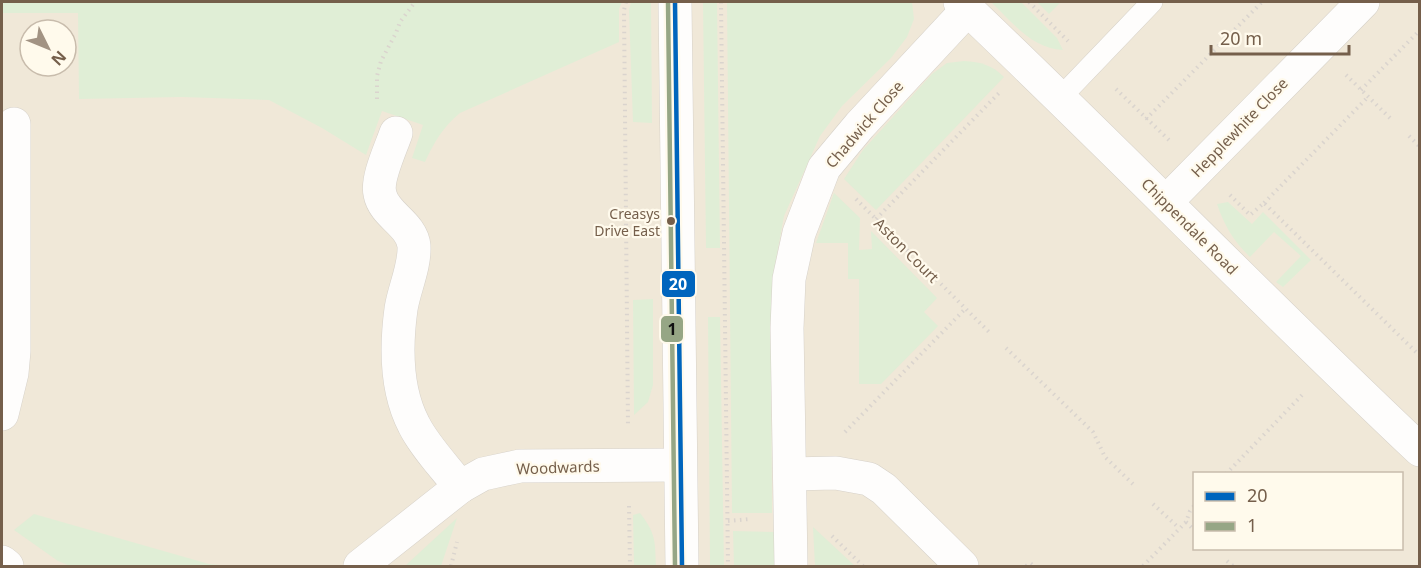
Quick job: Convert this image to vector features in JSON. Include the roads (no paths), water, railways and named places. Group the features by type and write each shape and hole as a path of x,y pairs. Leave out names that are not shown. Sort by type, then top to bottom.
{"street":[{"path":"675,2 682,567"},
{"name":"Hepplewhite Close","path":"1166,202 1363,2"},
{"name":"Chippendale Road","path":"964,5 1419,450"},
{"name":"Chadwick Close","path":"791,567 789,279 799,233 824,168 964,5"},
{"path":"2,414 14,351 7,247 14,124"},
{"path":"396,133 380,181 379,193 385,207 407,229 414,243 398,328 401,382 405,402 415,427 460,487"},
{"name":"Woodwards","path":"360,567 460,487 483,474 520,466 681,465"},
{"path":"790,474 836,473 869,479 884,489 962,567"},
{"path":"2,562 8,567"}],"lane":[{"path":"1060,98 1152,2"}],"place":[{"name":"Creasys Drive East","path":"671,221"}]}
